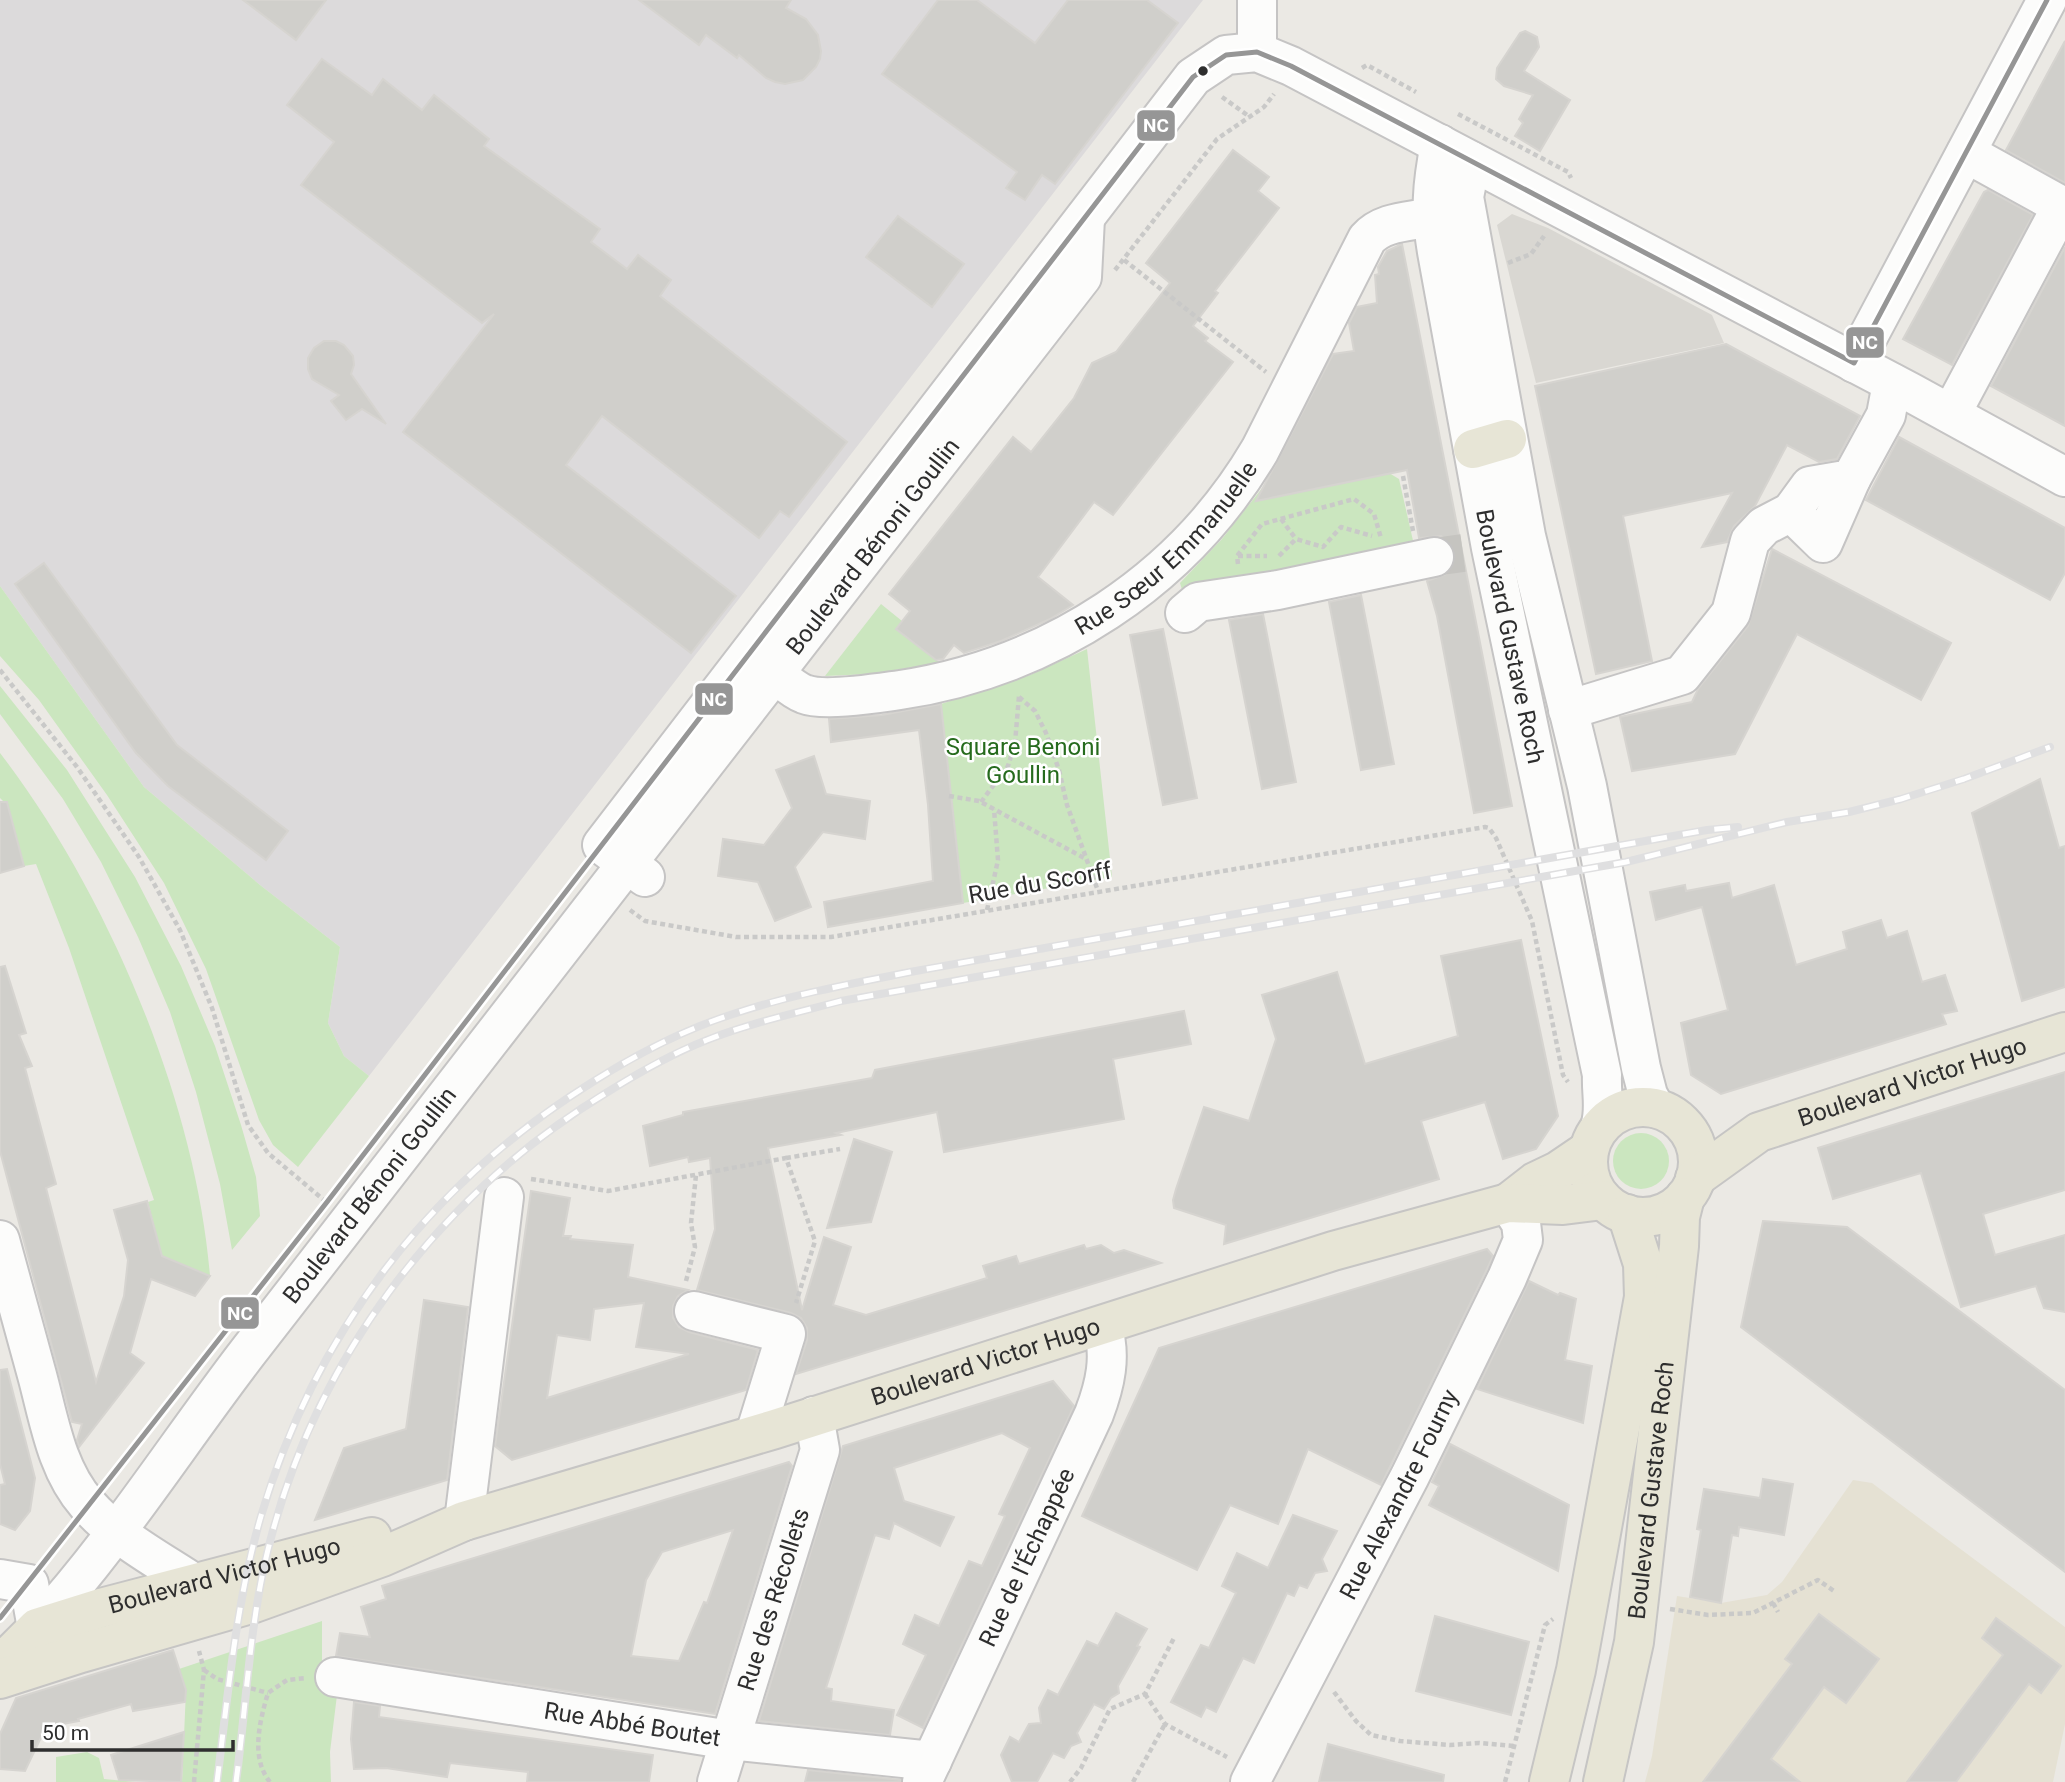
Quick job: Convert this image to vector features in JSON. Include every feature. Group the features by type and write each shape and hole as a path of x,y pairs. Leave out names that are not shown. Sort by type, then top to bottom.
{"main road":[{"name":"Boulevard Victor Hugo","path":"1690,1188 1759,1132 2065,1032"},
{"path":"1631,1108 1668,1115 1693,1139 1696,1148 1690,1188 1676,1206 1653,1216 1615,1207 1597,1191 1589,1172 1595,1139 1609,1119 1631,1108"},
{"name":"Boulevard Victor Hugo","path":"1668,1115 1759,1132"},
{"name":"Boulevard Victor Hugo","path":"1508,1203 1535,1182 1565,1167 1595,1139"},
{"name":"Boulevard Gustave Roch","path":"1603,1782 1634,1642 1679,1246 1680,1217 1690,1188"},
{"name":"Boulevard Victor Hugo","path":"0,1679 81,1653 193,1602 417,1525 464,1521 814,1416 1334,1251 1508,1203 1615,1207"},
{"name":"Boulevard Gustave Roch","path":"1549,1782 1581,1644 1644,1297 1643,1264 1615,1207"},
{"name":"Boulevard Victor Hugo","path":"0,1665 37,1628 193,1602"}],"street":[{"path":"1257,0 1278,71 1456,153 2065,477"},
{"path":"1854,363 2047,0"},
{"name":"Boulevard Bénoni Goullin","path":"624,873 1085,218 1193,76 1226,55 1278,71"},
{"name":"Boulevard Gustave Roch","path":"1456,153 1432,183 1432,217 1490,444 1526,536 1587,786 1640,1068 1648,1095 1668,1115"},
{"name":"Boulevard Gustave Roch","path":"1456,153 1464,197 1490,444 1416,547 1602,1075 1601,1090 1605,1111 1595,1139"},
{"path":"1951,414 2064,206 1966,153"},
{"name":"Rue Sœur Emmanuelle","path":"774,673 806,695 860,695 955,680 1015,679 1074,632 1143,587 1181,553 1241,483 1367,239 1374,231 1394,223 1432,217"},
{"name":"Boulevard Bénoni Goullin","path":"37,1628 116,1531 220,1388 624,873 774,673 1082,276 1085,218"},
{"path":"1568,710 1682,675 1731,613 1750,541 1764,526 1791,512 1810,486 1851,479 1886,415 1892,383"},
{"path":"1185,613 1198,602 1278,590 1416,547"},
{"path":"464,1521 504,1197"},
{"name":"Rue Alexandre Fourny","path":"1253,1777 1410,1476 1507,1278 1523,1240 1521,1223 1508,1203"},
{"path":"0,1240 63,1466 72,1485 88,1505 193,1602"},
{"path":"694,1311 786,1334 755,1434"},
{"name":"Rue de l'Échappée","path":"927,1771 1104,1389 1108,1345 1102,1326"},
{"name":"Rue des Récollets","path":"717,1782 820,1450 814,1416"},
{"path":"14,1581 37,1628"},
{"name":"Rue Abbé Boutet","path":"335,1677 927,1771"}],"path":[{"path":"1115,270 1217,139 1264,107 1276,91 1278,71"},
{"path":"1124,260 1289,390"},
{"path":"1403,476 1416,547"},
{"path":"1239,569 1237,556 1262,524 1354,499 1416,547"},
{"path":"1282,519 1296,539 1323,547 1341,527 1416,547"},
{"path":"1237,556 1279,557 1296,539"},
{"path":"0,670 77,767 139,857 180,930 212,1007 248,1125 268,1153 327,1202"},
{"path":"981,802 1008,766 1015,743 1015,679"},
{"path":"1015,679 1046,733 1059,770 1067,805 1098,891"},
{"path":"949,796 981,802 1086,859"},
{"path":"987,910 998,859 994,809"},
{"name":"Rue du Scorff","path":"624,873 645,921 736,937 831,937 1485,827 1493,832 1532,921 1563,1075 1569,1084"},
{"path":"504,1197 506,1184 529,1179 608,1191 840,1149"},
{"path":"786,1158 815,1241 786,1334"},
{"path":"694,1311 686,1282 695,1247 691,1223 696,1175"},
{"path":"1638,1605 1708,1615 1753,1613 1818,1580 1834,1591"},
{"path":"193,1602 204,1670 194,1782"},
{"path":"1773,1603 1778,1612"},
{"path":"1070,1782 1081,1768 1110,1709 1145,1694 1174,1637"},
{"path":"204,1670 217,1679 268,1693"},
{"path":"1308,1672 1338,1695 1356,1721 1371,1735 1438,1744 1514,1746"},
{"path":"266,1781 260,1758 259,1726 268,1693 287,1680 335,1677"},
{"path":"1145,1694 1165,1724 1253,1777"},
{"path":"1133,1782 1165,1724"}],"shaded area":[{"path":"0,0 1203,0 369,1076 344,1056 328,1023 340,947 260,885 144,787 0,586"},
{"path":"1512,214 1548,228 1712,315 1724,343 1536,383 1497,225"},
{"path":"1853,1480 1872,1483 2065,1627 2065,1724 2053,1782 1645,1782 1652,1756 1677,1596 1721,1603 1767,1595 1782,1582"}],"green space":[{"path":"1389,473 1399,479 1414,545 1183,593 1180,583 1222,539 1263,487"},
{"path":"0,586 144,787 260,885 340,947 328,1023 344,1056 369,1076 298,1167 273,1145 259,1120 206,969 164,883 107,795 39,700 0,656"},
{"path":"881,604 902,621 896,629 940,663 869,674 825,676"},
{"name":"Square Benoni Goullin","path":"1087,649 1112,877 963,903 941,704 1030,675"},
{"path":"0,686 67,770 135,877 181,966 215,1046 256,1177 260,1216 232,1250 220,1184 196,1092 170,1012 138,937 101,862 63,799 0,714"},
{"path":"0,753 39,808 76,869 110,933 140,1001 166,1070 186,1140 201,1209 210,1276 162,1256 148,1202 154,1200 69,948 36,864 24,866 8,806 0,798"},
{"path":"1641,1133 1652,1135 1661,1141 1667,1150 1667,1172 1661,1181 1652,1187 1641,1189 1630,1187 1621,1181 1615,1172 1613,1161 1615,1150 1621,1141 1630,1135"},
{"path":"322,1621 322,1665 337,1695 330,1752 331,1782 182,1782 186,1690 179,1669"},
{"path":"87,1752 99,1758 104,1779 136,1782 56,1782 56,1757"}],"building":[{"path":"243,0 326,0 296,40"},
{"path":"639,0 791,0 786,8 806,19 818,35 820,59 803,80 785,84 775,82 706,35 699,45"},
{"path":"938,0 977,0 1035,43 1068,0 1147,0 1178,23 1055,184 1042,175 1025,200 1006,188 1017,172 882,74"},
{"path":"1525,31 1537,37 1539,47 1524,71 1570,100 1540,151 1515,136 1523,123 1519,119 1533,95 1504,86 1496,79 1497,68 1520,33"},
{"path":"2065,41 2065,183 2006,150"},
{"path":"322,59 372,95 383,79 422,110 434,95 489,139 484,146 600,229 591,242 627,269 638,255 671,280 660,296 847,442 789,517 780,511 759,538 602,416 566,465 736,596 691,653 403,432 494,314 482,323 301,185 334,142 287,105"},
{"path":"1233,150 1269,177 1258,191 1279,208 1215,291 1218,293 1193,326 1208,338 1205,341 1233,362 1113,515 1094,502 1038,577 1073,605 1050,619 1001,641 964,653 954,645 943,659 936,660 896,629 910,611 889,594 1013,437 1031,452 1074,398 1092,363 1116,352 1170,283 1146,263"},
{"path":"1988,190 2033,215 1952,365 1903,339 1984,192"},
{"path":"898,216 964,264 932,307 866,257"},
{"path":"1402,244 1512,806 1474,813 1437,616 1427,581 1449,573 1455,563 1455,553 1451,543 1441,536 1419,538 1407,470 1256,501 1333,354 1354,351 1349,323 1357,307 1377,303 1375,275 1379,274 1378,267 1387,251"},
{"path":"2065,247 2065,426 1991,386"},
{"path":"324,341 336,341 344,345 353,356 351,374 386,424 362,409 346,420 331,401 339,395 312,379 308,358 314,348"},
{"path":"1726,344 1860,416 1837,459 1819,462 1787,445 1755,506 1734,526 1727,542 1702,547 1732,493 1623,516 1652,661 1596,674 1535,386"},
{"path":"1899,437 2065,528 2065,573 2050,600 1866,500"},
{"path":"1772,549 1951,643 1921,700 1797,634 1735,754 1632,771 1620,717 1692,702 1698,689 1748,626"},
{"path":"44,563 177,745 288,831 266,860 168,786 136,753 15,584"},
{"path":"1361,595 1394,764 1361,770 1329,602"},
{"path":"1263,614 1296,782 1262,789 1229,620"},
{"path":"1163,629 1197,798 1163,805 1130,635"},
{"path":"941,704 963,903 828,927 824,902 933,881 919,730 831,742 829,719 882,715"},
{"path":"814,756 826,794 870,801 865,839 823,832 795,867 811,907 775,921 758,882 718,876 723,839 764,845 792,808 776,770"},
{"path":"2040,779 2059,848 2065,846 2065,987 2022,1001 1972,813"},
{"path":"0,802 7,802 24,866 0,873"},
{"path":"1729,883 1732,898 1774,885 1796,965 1847,949 1843,932 1881,920 1887,938 1907,931 1922,982 1945,975 1957,1011 1942,1014 1946,1024 1721,1094 1691,1075 1681,1023 1728,1010 1702,907 1656,920 1650,892 1685,885 1686,891"},
{"path":"1521,940 1558,1116 1536,1149 1503,1159 1485,1102 1421,1121 1439,1179 1224,1244 1226,1225 1174,1208 1176,1189 1204,1107 1249,1121 1276,1039 1262,995 1337,972 1365,1064 1458,1036 1441,956"},
{"path":"5,966 26,1033 19,1035 32,1066 25,1068 56,1184 46,1188 96,1382 124,1296 128,1260 114,1210 147,1201 162,1256 210,1276 195,1296 151,1279 130,1353 144,1363 79,1447 77,1440 82,1424 72,1422 0,1151 0,967"},
{"path":"1184,1011 1191,1044 1113,1059 1124,1119 944,1152 937,1112 836,1133 841,1135 768,1148 802,1310 824,1237 851,1247 833,1305 866,1315 987,1278 983,1266 1016,1256 1019,1264 1084,1245 1086,1249 1101,1245 1114,1253 1124,1250 1161,1263 796,1374 807,1340 807,1328 801,1318 791,1313 697,1290 715,1229 710,1158 689,1162 688,1157 650,1166 643,1126 683,1115 683,1112 872,1078 875,1070"},
{"path":"2065,1072 2065,1190 1983,1214 1995,1255 2065,1235 2065,1312 2044,1308 2036,1286 1961,1307 1921,1173 1833,1199 1818,1148"},
{"path":"854,1139 892,1152 871,1222 827,1228"},
{"path":"531,1191 570,1198 563,1236 633,1245 628,1277 688,1290 678,1296 673,1306 673,1318 679,1327 758,1350 746,1390 512,1460 495,1446","holes":["644,1303 636,1347 689,1354 547,1398 557,1335 590,1340 594,1309"]},
{"path":"1763,1221 1847,1227 2065,1390 2065,1572 1741,1327"},
{"path":"1487,1249 1493,1256 1381,1485 1308,1449 1278,1524 1230,1505 1197,1570 1082,1516 1159,1348"},
{"path":"1529,1281 1558,1295 1560,1293 1576,1299 1565,1360 1592,1366 1583,1423 1477,1389"},
{"path":"424,1300 468,1307 447,1480 315,1520 344,1448 406,1429"},
{"path":"7,1369 35,1478 30,1511 15,1530 0,1524 0,1485 5,1484 0,1464 0,1370"},
{"path":"1053,1381 1074,1406 923,1728 897,1715 926,1655 903,1644 915,1615 939,1626 969,1561 982,1566 1005,1516 999,1514 1030,1448 1002,1433 894,1468 904,1501 954,1517 940,1546 894,1523 889,1539 875,1535 826,1688 832,1689 831,1701 894,1710 890,1735 759,1721 843,1446"},
{"path":"1450,1444 1569,1505 1558,1571 1429,1505 1439,1486 1432,1482"},
{"path":"789,1462 792,1466 715,1714 336,1656 340,1633 370,1637 361,1607 386,1599 382,1586","holes":["733,1530 707,1603 704,1602 679,1661 631,1656 646,1580 662,1552"]},
{"path":"1763,1479 1793,1484 1784,1535 1739,1527 1738,1536 1732,1535 1721,1603 1690,1597 1701,1530 1697,1529 1704,1489 1760,1498"},
{"path":"1293,1515 1337,1531 1322,1559 1327,1571 1315,1573 1307,1588 1299,1585 1294,1596 1287,1593 1254,1663 1243,1658 1216,1712 1206,1707 1201,1717 1171,1702 1201,1645 1209,1648 1236,1593 1222,1586 1237,1553 1268,1568"},
{"path":"1116,1613 1147,1629 1118,1686 1119,1693 1111,1698 1104,1709 1094,1704 1077,1733 1081,1742 1071,1746 1064,1758 1053,1753 1037,1782 1012,1782 1001,1755 1010,1737 1019,1742 1029,1724 1041,1723 1039,1708 1048,1690 1058,1695 1087,1641 1098,1646"},
{"path":"1819,1614 1879,1659 1846,1703 1824,1687 1771,1759 1800,1782 1703,1782 1792,1664 1785,1659"},
{"path":"1435,1616 1529,1642 1511,1715 1416,1691"},
{"path":"1996,1618 2061,1666 2041,1693 2029,1684 1956,1782 1907,1782 2003,1655 1982,1638"},
{"path":"173,1650 186,1690 185,1702 133,1711 131,1704 78,1719 79,1721 46,1727 25,1771 0,1769 0,1734 16,1698"},
{"path":"354,1702 380,1706 379,1717 653,1755 649,1782 527,1782 528,1772 450,1763 447,1777 386,1768 354,1769 351,1739"},
{"path":"184,1732 181,1782 119,1780 111,1755"},
{"path":"1328,1744 1444,1775 1443,1782 1319,1782"},
{"path":"808,1770 901,1780 805,1782"}],"tunnel":[{"path":"1434,557 1463,553"}],"railway":[{"path":"236,1782 252,1642 266,1558 287,1487 314,1418 349,1353 390,1291 436,1234 488,1182 545,1135 643,1071 681,1051 723,1034 841,1001 1626,862 1787,822 1849,812 1901,799 2050,747"},
{"path":"217,1782 234,1648 252,1549 284,1449 313,1385 346,1325 386,1269 430,1216 479,1168 533,1123 591,1083 642,1053 714,1020 820,990 1707,830 1738,827"}],"transit line":[{"name":"NC","path":"0,1618 327,1202 1193,77 1226,55 1257,52 1291,66 1854,363 2047,0"}]}
